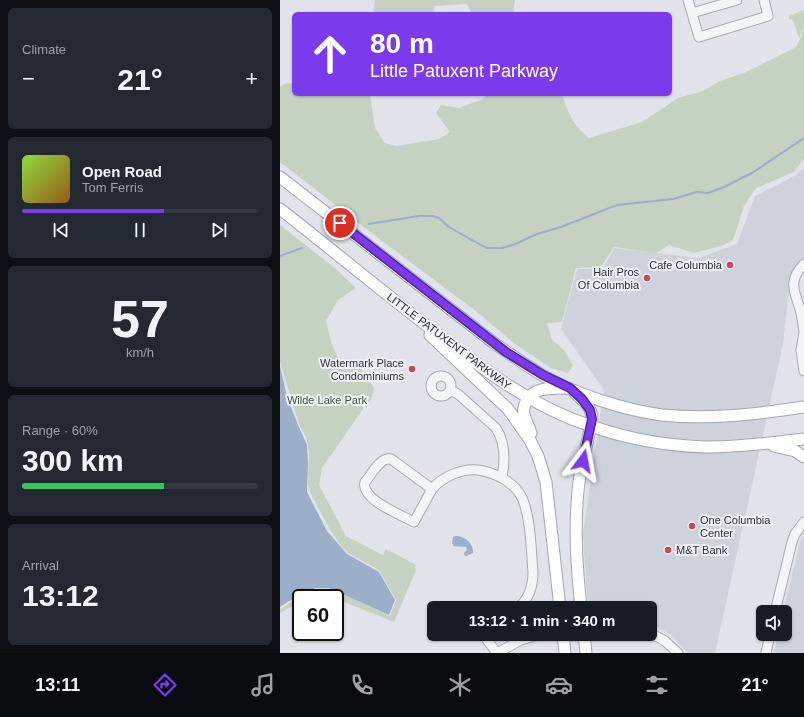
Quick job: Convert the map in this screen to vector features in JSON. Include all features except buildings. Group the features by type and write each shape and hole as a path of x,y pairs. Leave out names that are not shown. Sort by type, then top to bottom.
{"main road":[{"path":"280,177 500,347 543,375 570,388 624,407 662,415 685,416 761,414 804,407"},
{"name":"LITTLE PATUXENT PARKWAY","path":"280,209 478,366 528,398 557,413 591,426 640,439 684,445 708,447 766,444 804,439"},
{"path":"387,295 508,409 527,434 538,456"},
{"path":"559,601 549,498 546,482 524,414 525,404 528,398 537,391 543,389 570,388 587,404 592,419 578,490 576,519 577,560 580,601"},
{"path":"766,444 795,451 804,457"},
{"path":"564,641 565,653"},
{"path":"585,641 586,653"}],"street":[{"path":"688,0 699,37 768,16 764,0"},
{"path":"692,13 737,0"},
{"path":"804,264 796,273 793,283 793,289 800,311 804,332 801,350 804,371"},
{"path":"450,390 463,399 496,428 500,435 504,465 502,478"},
{"path":"432,489 388,458 382,461 364,485 365,489 373,500 414,522 432,489 445,478 457,473 468,470 478,470 502,478 511,484 523,500 527,516 534,572 533,580 524,601"},
{"path":"777,605 792,542 795,534 804,522"},
{"path":"657,637 665,641 678,653"},
{"path":"489,641 497,653 519,641"},
{"path":"766,653 769,641"}],"shaded area":[{"path":"804,168 804,261 794,268 788,297 783,344 715,653 688,653 670,634 657,628 657,601 588,601 583,534 604,390 561,329 577,269 603,269 614,248 699,258 737,244 755,196 796,175"},
{"path":"804,535 804,653 774,653 777,641 792,641 792,605 785,605 800,542"}],"green space":[{"path":"375,0 515,0 513,12 471,12 467,4 435,6 434,12 373,12"},
{"path":"804,10 804,24 799,38 793,20 789,19 789,16"},
{"path":"804,24 804,158 794,172 756,188 744,206 733,240 724,245 694,253 669,245 656,253 614,247 601,267 576,268 562,322 547,323 552,340 564,350 573,365 568,373 551,368 515,344 477,312 280,162 280,86 288,83 292,84 292,96 370,96 375,128 385,143 397,146 439,139 450,132 436,113 441,105 459,108 481,100 486,96 563,96 566,107 575,123 589,138 642,122 678,98 703,91 720,81 744,73 796,47 801,37"},
{"name":"Wilde Lake Park","path":"280,225 336,269 356,288 338,300 326,321 331,342 337,356 352,366 361,369 374,388 371,400 363,406 363,409 322,468 319,485 346,536 383,555 386,549 416,565 416,570 394,622 344,602 344,595 390,616 396,600 379,570 348,553 342,547 329,528 310,492 308,483 309,452 306,437 299,424 280,362"},
{"name":"Wilde Lake Park","path":"292,601 292,606 280,613 280,610"}],"water":[{"path":"280,366 287,397 307,445 307,492 327,531 347,554 379,572 395,600 389,615 344,595 344,589 292,589 292,600 280,607"},
{"path":"453,537 463,537 468,541 472,547 473,553 466,556 464,553 467,550 466,547 454,546 452,543"}],"waterway":[{"path":"369,224 419,216 433,216 439,218 449,227 487,248 502,248 617,205 673,199 697,192 708,193 752,173 804,138"},
{"path":"280,256 302,248"}],"place":[{"name":"Cafe Columbia","path":"730,265"},
{"name":"Hair Pros Of Columbia","path":"647,278"},
{"name":"Watermark Place Condominiums","path":"412,369"},
{"name":"One Columbia Center","path":"692,526"},
{"name":"M&T Bank","path":"668,550"}],"route":[{"path":"340,223 506,352 543,375 570,388 582,399 587,404 592,414 591,426 583,461"}]}
